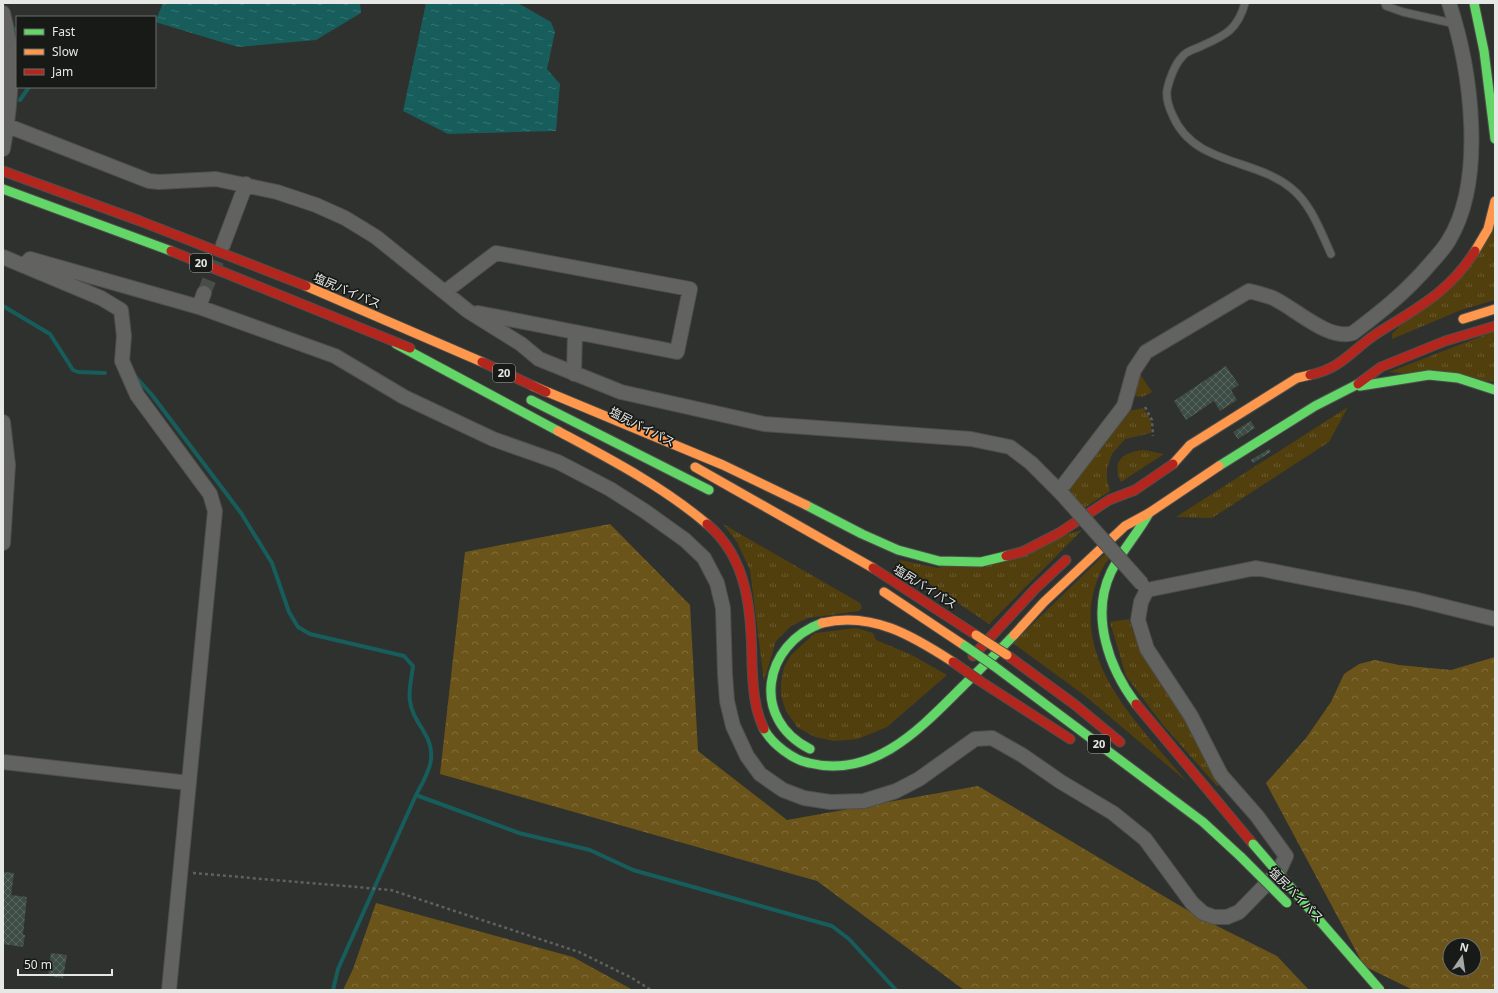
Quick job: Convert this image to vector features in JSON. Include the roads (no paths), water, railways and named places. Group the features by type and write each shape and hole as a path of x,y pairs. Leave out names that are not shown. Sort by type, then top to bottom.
{"highway":[{"path":"1474,3 1484,51 1495,139"},
{"name":"塩尻バイパス","path":"3,171 180,236 406,329 533,386 667,452"},
{"name":"20","path":"3,189 116,230 276,293 396,344 457,366"},
{"path":"1340,364 1375,335 1412,313 1451,283 1476,251 1488,229 1495,201"},
{"path":"1456,322 1495,310"},
{"path":"396,344 627,468 688,509 718,533 738,566 745,584 751,615 753,688 759,716 768,736 792,756 814,765 837,767 867,760 892,749 916,732 940,710 1044,602 1124,526 1149,513 1309,410 1355,386 1381,367 1445,341 1495,326"},
{"path":"1303,387 1340,364 1362,357"},
{"path":"533,386 724,465 862,534 898,550 939,561 981,562 1022,552 1059,533 1109,500 1135,490 1176,462 1190,445 1291,381 1297,378 1325,372"},
{"path":"1355,386 1429,375 1458,378 1495,390"},
{"path":"1310,397 1338,394"},
{"path":"1320,415 1338,394"},
{"name":"塩尻バイパス","path":"522,396 594,431 718,495"},
{"path":"1176,462 1190,458"},
{"name":"塩尻バイパス","path":"686,463 792,520 931,604 1007,655 1074,704 1126,747"},
{"path":"1192,484 1201,466"},
{"path":"1192,484 1210,484"},
{"path":"1127,502 1135,490"},
{"path":"1149,513 1108,579 1103,600 1105,641 1117,676 1137,707 1253,844 1380,990"},
{"path":"1088,539 1104,525"},
{"path":"957,674 1035,589 1072,554"},
{"name":"塩尻バイパス","path":"875,586 994,666 1125,763 1190,814 1203,822 1241,857 1294,910"},
{"path":"821,752 801,745 787,733 774,710 770,682 780,654 796,637 807,629 836,620 846,619 875,622 914,638 1077,743"},
{"path":"1122,773 1227,844"},
{"name":"塩尻バイパス","path":"1163,780 1195,809 1203,822"}],"street":[{"path":"1061,492 1124,406 1134,370 1146,352 1161,342 1249,291 1273,298 1327,330 1347,335 1353,333 1390,305 1410,287 1429,266 1448,242 1460,220 1467,195 1472,142 1466,76 1456,24 1449,3"},
{"path":"3,13 8,29 12,63 3,149"},
{"path":"5,125 149,181 159,182 216,179 246,184 277,192 316,205 345,218 376,236 468,311 521,344 539,359 621,392 764,424 971,439 1010,447 1031,463 1061,492 1145,587"},
{"path":"223,245 246,184"},
{"path":"3,199 116,230"},
{"path":"446,292 496,253 690,289 677,352 468,311"},
{"path":"3,257 101,298 121,310 124,336 122,361 137,395 210,494 215,511 169,990"},
{"path":"24,266 30,259 199,307 335,356 404,397 493,439 558,462 610,489 646,512 685,540 704,558 717,583 723,608 727,701 733,726 747,756 760,774 783,790 804,798 830,802 864,801 896,791 919,779 976,739 992,738 1022,755 1061,782 1113,813 1145,839 1192,903 1203,913 1214,917 1227,917 1239,912 1279,871 1286,856 1258,816 1221,775 1191,716 1147,650 1138,620 1140,602 1145,587"},
{"path":"199,307 204,293"},
{"path":"574,374 575,332"},
{"path":"3,422 8,465 3,543"},
{"path":"1145,587 1256,568 1382,592 1495,619"},
{"path":"3,762 189,782"}],"lane":[{"path":"1245,3 1239,22 1229,33 1182,57 1174,71 1167,90 1168,105 1176,124 1190,141 1211,154 1270,175 1289,186 1302,197 1313,215 1331,254"},
{"path":"1384,3 1386,6 1403,12 1456,24"}],"water":[{"path":"163,3 360,3 361,13 316,40 238,47 156,22"},
{"path":"426,3 518,3 551,22 555,32 547,69 560,84 556,131 448,134 403,111"}],"waterway":[{"path":"20,100 28,88"},
{"path":"3,306 50,334 73,370 78,372 105,373"},
{"path":"135,376 152,395 241,513 272,563 289,612 298,627 310,634 404,656 413,666 409,692 411,705 415,717 424,732 431,749 430,764 428,772 416,795 338,969 333,990"},
{"path":"416,795 519,833 590,850 633,870 832,926 849,939 896,990"}],"tunnel":[{"path":"204,293 217,261"}]}
